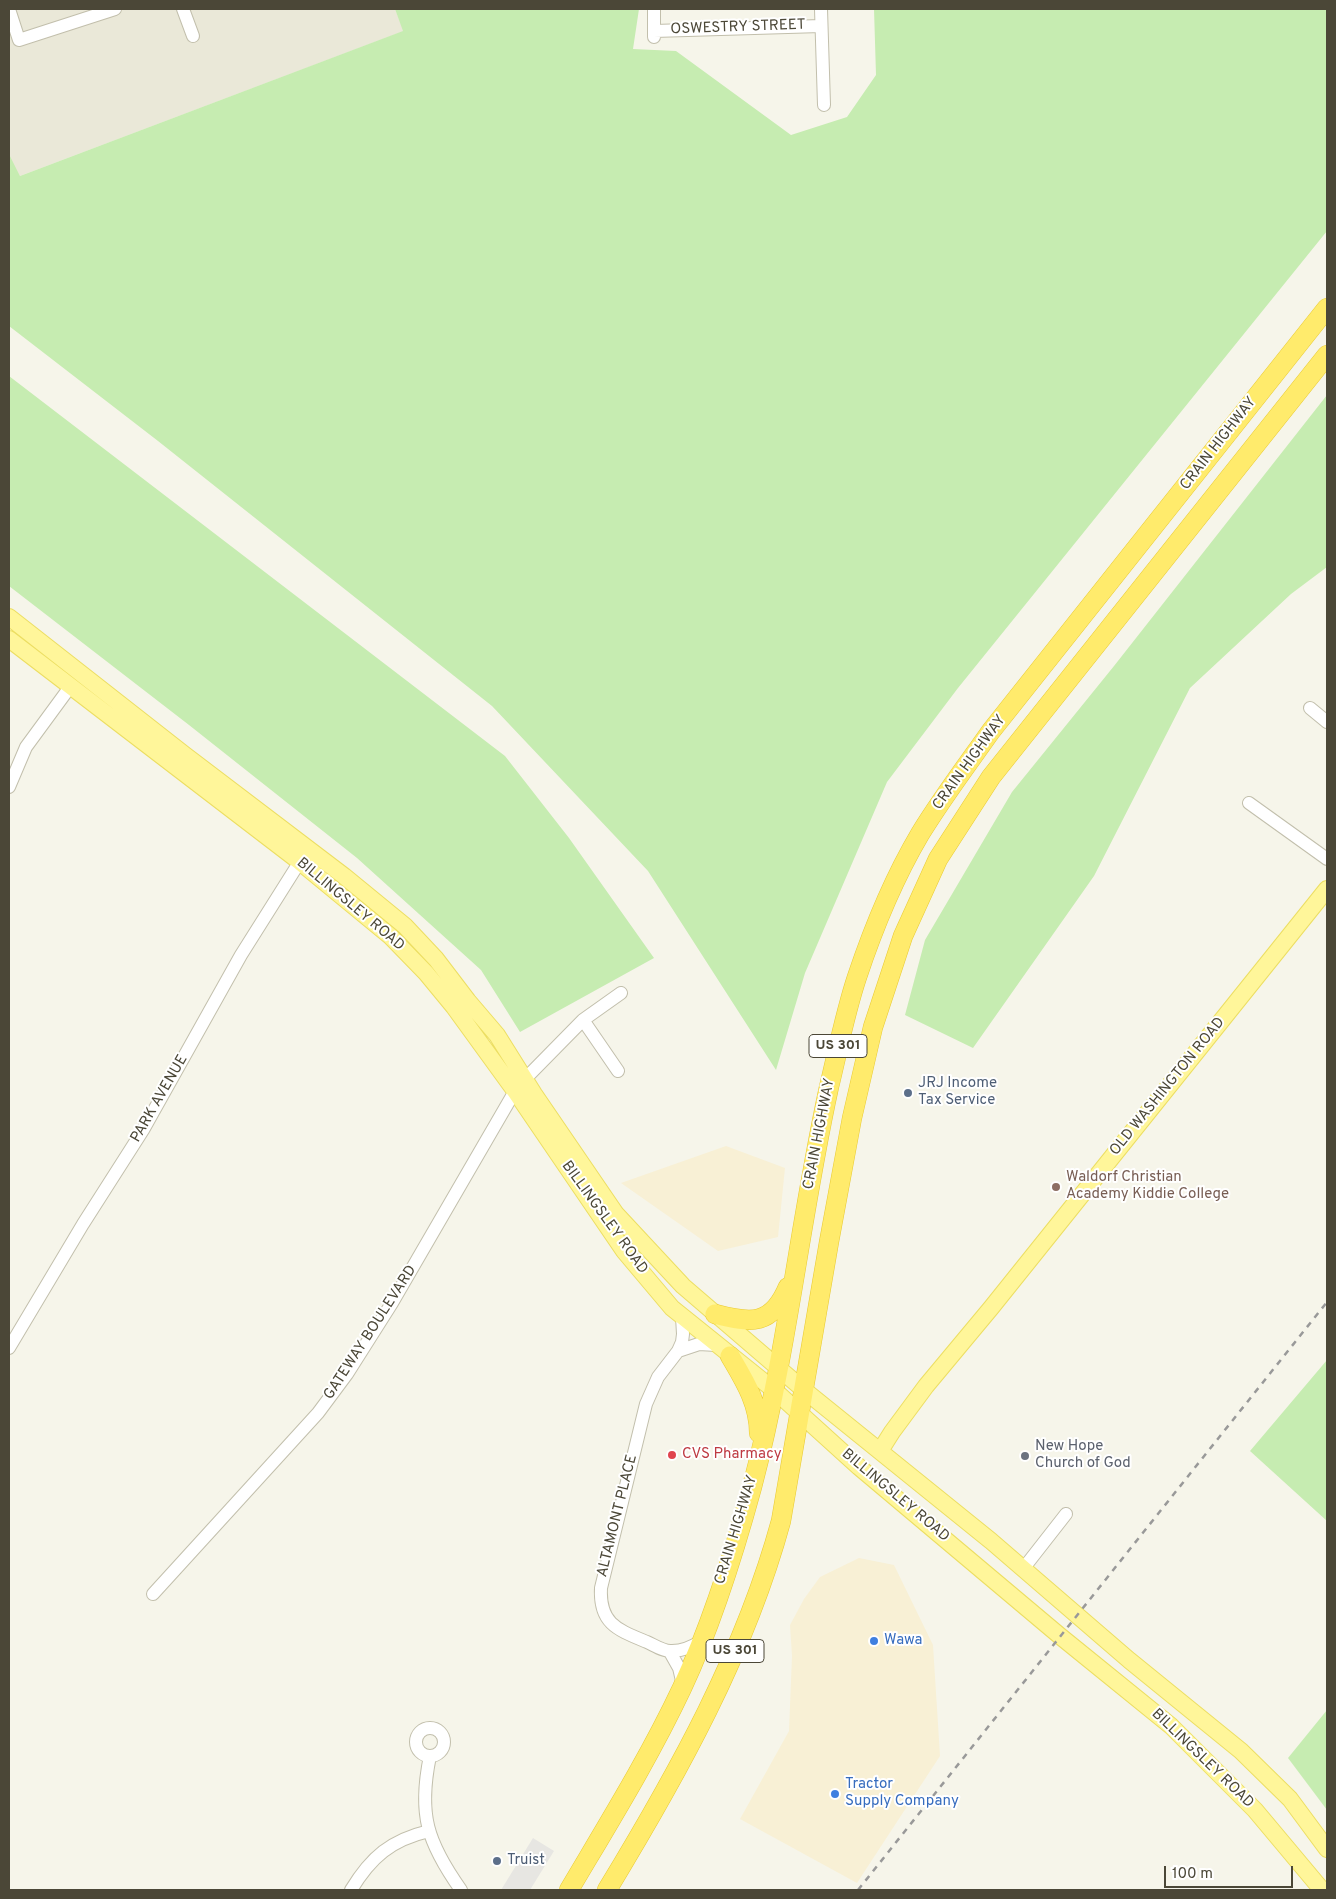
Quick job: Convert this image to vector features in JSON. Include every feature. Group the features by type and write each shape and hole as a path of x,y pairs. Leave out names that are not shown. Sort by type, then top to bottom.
{"highway":[{"name":"CRAIN HIGHWAY","path":"569,1890 624,1796 684,1685 734,1547 758,1462 779,1368 823,1116 848,1004 876,926 912,849 940,803 991,731 1327,308"},
{"name":"CRAIN HIGHWAY","path":"607,1890 675,1775 721,1685 770,1561 781,1521 852,1118 873,1027 881,996 903,936 938,859 997,770 1327,355"},
{"path":"715,1314 748,1320 769,1315 779,1305 795,1269"},
{"path":"723,1350 749,1390 756,1408 759,1420 758,1462"}],"main road":[{"name":"BILLINGSLEY ROAD","path":"9,617 304,856 390,936 424,970 520,1085 616,1214 683,1286 804,1390 1023,1569 1129,1660 1241,1750 1290,1799 1327,1849"},
{"name":"BILLINGSLEY ROAD","path":"9,640 70,687 304,856"},
{"name":"OLD WASHINGTON ROAD","path":"880,1451 926,1386 991,1308 1327,889"},
{"name":"BILLINGSLEY ROAD","path":"520,1085 624,1250 672,1308 774,1390 900,1501 1060,1636 1172,1726 1256,1810 1322,1890"},
{"path":"880,1451 891,1488 900,1501"},
{"path":"1006,1590 1023,1569"}],"street":[{"path":"9,9 14,42 115,9"},
{"path":"183,9 193,36"},
{"name":"OSWESTRY STREET","path":"654,9 654,34 821,26"},
{"path":"821,9 824,105"},
{"path":"9,787 26,747 70,687"},
{"path":"1310,708 1327,722"},
{"path":"1250,804 1327,859"},
{"name":"PARK AVENUE","path":"9,1348 83,1224 144,1130 241,955 304,856"},
{"name":"GATEWAY BOULEVARD","path":"154,1594 318,1413 333,1393 392,1303 520,1085 583,1020 621,993"},
{"path":"583,1020 618,1071"},
{"name":"ALTAMONT PLACE","path":"670,1652 613,1626 606,1616 600,1597 646,1404 658,1377 678,1351 683,1334 682,1317"},
{"path":"678,1351 690,1346 723,1350"},
{"path":"1023,1569 1066,1514"},
{"path":"684,1685 679,1668 670,1652 692,1647 701,1641"},
{"path":"430,1756 424,1800 429,1831 436,1852 460,1890"},
{"path":"351,1890 366,1867 386,1849 398,1841 429,1831"}],"shaded area":[{"path":"9,9 395,9 404,31 20,176 9,154"},
{"path":"726,1146 785,1168 778,1237 718,1251 621,1183"},
{"path":"859,1558 894,1565 933,1645 940,1756 857,1883 740,1819 789,1731 792,1656 790,1625 804,1599 820,1577"},
{"path":"533,1838 554,1851 530,1890 501,1890"}],"green space":[{"path":"395,9 639,9 633,49 676,51 791,135 847,117 876,75 874,9 1327,9 1327,231 958,688 887,782 805,973 776,1070 648,871 492,706 158,441 9,326 9,154 20,176 403,31"},
{"path":"9,376 505,756 569,838 654,958 520,1032 481,970 357,858 9,586"},
{"path":"1327,395 1327,567 1291,594 1190,688 1094,876 973,1048 905,1015 925,940 1012,792 1114,666"},
{"path":"1327,1360 1327,1521 1250,1451"},
{"path":"1327,1710 1327,1810 1288,1758"}],"railway":[{"path":"858,1890 1327,1302"}],"place":[{"name":"JRJ Income Tax Service","path":"908,1093"},
{"name":"Waldorf Christian Academy Kiddie College","path":"1056,1187"},
{"name":"CVS Pharmacy","path":"672,1455"},
{"name":"New Hope Church of God","path":"1025,1456"},
{"name":"Wawa","path":"874,1641"},
{"name":"Tractor Supply Company","path":"835,1794"},
{"name":"Truist","path":"497,1861"}]}
